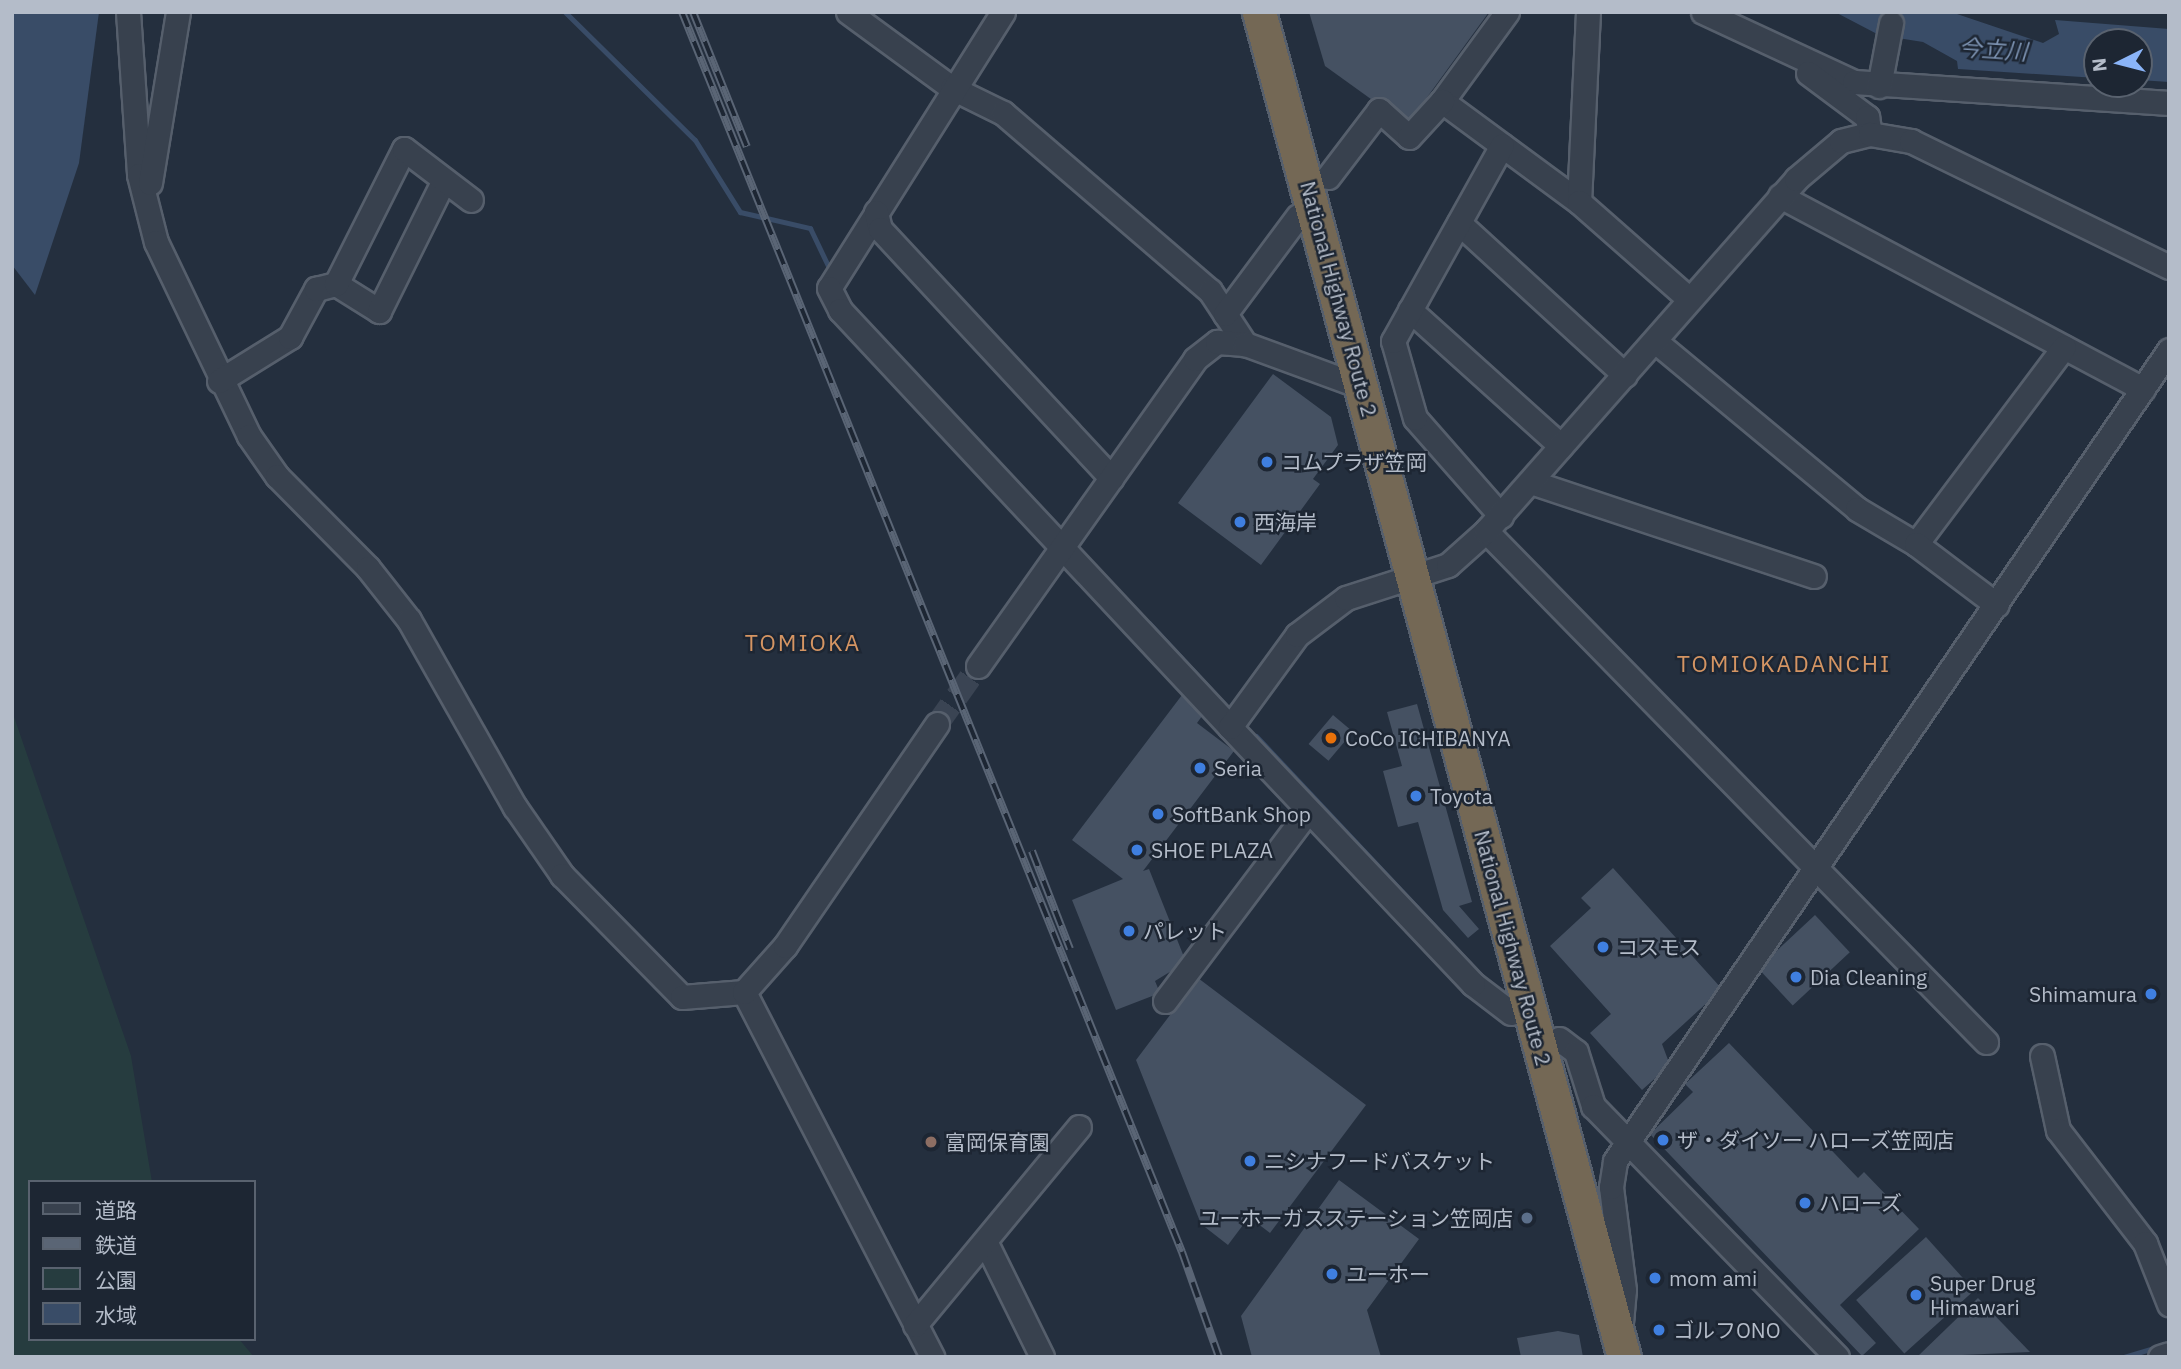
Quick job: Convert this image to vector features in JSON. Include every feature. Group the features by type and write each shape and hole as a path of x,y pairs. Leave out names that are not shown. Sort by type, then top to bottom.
{"highway":[{"name":"National Highway Route 2","path":"1259,12 1365,388 1411,575 1622,1345"}],"street":[{"path":"128,12 139,175 166,269 219,381 277,477 368,568 409,620 515,807 562,875 682,997 744,992 785,946 937,724"},
{"path":"149,214 150,170 178,12"},
{"path":"848,12 953,88 1003,113 1210,291 1245,344"},
{"path":"1003,12 834,279 840,310 1068,540 1230,727 1473,984 1511,1013"},
{"path":"1328,177 1379,110 1409,137 1442,101 1507,12"},
{"path":"1579,202 1588,12"},
{"path":"1703,12 1786,56 1867,117 1870,134"},
{"path":"1879,80 1891,23"},
{"path":"1786,56 1879,80 2169,103"},
{"path":"1442,101 1579,202 1689,299"},
{"path":"1230,727 1276,661 1321,613 1411,575 1448,565 1493,523 1780,196 1841,141 1870,134 1911,141 2169,267"},
{"path":"1502,145 1393,341 1415,418 1493,523 1816,871 1986,1042"},
{"path":"336,284 404,149 471,200"},
{"path":"219,381 290,337 316,289 336,284 379,311 444,180"},
{"path":"1780,196 2143,389"},
{"path":"876,212 880,229 1111,478"},
{"path":"1225,314 1298,216"},
{"path":"1459,223 1625,375"},
{"path":"1410,310 1561,446"},
{"path":"1655,341 1857,509 1916,544 1997,605"},
{"path":"978,666 1195,359 1217,342 1245,344 1365,388"},
{"path":"1916,544 2064,347"},
{"path":"1622,1345 1624,1290 1611,1187 1615,1161 1816,871 2169,350"},
{"path":"1531,482 1814,576"},
{"path":"1165,1001 1308,811"},
{"path":"744,992 932,1357"},
{"path":"1559,1039 1576,1052 1593,1106 1632,1138 1837,1357"},
{"path":"2042,1056 2058,1130 2145,1243 2169,1304"},
{"path":"915,1325 986,1243 1079,1127"},
{"path":"986,1243 1042,1357"},
{"path":"2160,1357 2169,1354"}],"green space":[{"path":"12,711 131,1056 152,1180 28,1180 28,1341 241,1341 254,1357 12,1357"}],"water":[{"path":"12,12 99,12 79,163 35,295 12,265"},
{"name":"今立川","path":"1835,12 1957,14 2043,43 2059,34 2055,20 2169,29 2169,82 2153,81 2153,28 2083,28 2083,77 1958,69 1957,61 1923,42 1879,35"}],"building":[{"path":"1309,12 1489,12 1407,125 1325,66"},
{"name":"コムプラザ笠岡","path":"1273,374 1331,417 1338,445 1313,479 1320,484 1261,565 1178,503"},
{"path":"1182,695 1205,712 1197,723 1234,751 1143,871 1149,869 1186,962 1155,981 1160,993 1116,1010 1072,900 1123,879 1072,840"},
{"name":"Toyota","path":"1417,704 1472,902 1459,906 1479,929 1468,938 1443,910 1418,822 1398,827 1383,771 1402,766 1387,712"},
{"name":"CoCo ICHIBANYA","path":"1333,715 1353,732 1328,761 1309,744"},
{"path":"1613,868 1722,989 1662,1044 1670,1065 1642,1090 1590,1033 1611,1014 1550,946 1591,908 1581,898"},
{"path":"1815,915 1850,952 1793,1005 1758,968"},
{"name":"ニシナフードバスケット","path":"1198,978 1366,1105 1270,1233 1249,1217 1228,1245 1201,1224 1136,1060"},
{"name":"ハローズ","path":"1729,1043 1858,1178 1864,1172 1919,1229 1840,1305 1876,1343 1862,1356 1650,1134 1693,1092 1685,1084"},
{"name":"ユーホー","path":"1339,1180 1419,1239 1367,1310 1381,1357 1252,1357 1241,1316"},
{"name":"Super Drug Himawari","path":"1926,1237 1974,1291 1904,1353 1856,1300"},
{"path":"1978,1298 2030,1352 1917,1357"},
{"path":"1558,1331 1579,1335 1583,1357 1521,1357 1517,1338"}],"waterway":[{"path":"565,12 695,140 740,212 810,228 831,272"},
{"path":"1149,623 1224,704"},
{"path":"1256,736 1486,981"},
{"path":"2124,1357 2156,1347"}],"tunnel":[{"path":"937,724 978,666"}],"railway":[{"path":"682,12 1182,1252 1219,1357"},
{"path":"693,12 747,147"},
{"path":"1032,851 1070,949"}],"place":[{"name":"コムプラザ笠岡","path":"1267,462"},
{"name":"西海岸","path":"1240,522"},
{"name":"CoCo ICHIBANYA","path":"1331,738"},
{"name":"Seria","path":"1200,768"},
{"name":"Toyota","path":"1416,796"},
{"name":"SoftBank Shop","path":"1158,814"},
{"name":"SHOE PLAZA","path":"1137,850"},
{"name":"パレット","path":"1129,931"},
{"name":"コスモス","path":"1603,947"},
{"name":"Dia Cleaning","path":"1796,977"},
{"name":"Shimamura","path":"2151,994"},
{"name":"ザ・ダイソー ハローズ笠岡店","path":"1663,1140"},
{"name":"富岡保育園","path":"931,1142"},
{"name":"ニシナフードバスケット","path":"1250,1161"},
{"name":"ハローズ","path":"1805,1203"},
{"name":"ユーホーガスステーション笠岡店","path":"1527,1218"},
{"name":"ユーホー","path":"1332,1274"},
{"name":"mom ami","path":"1655,1278"},
{"name":"Super Drug Himawari","path":"1916,1295"},
{"name":"ゴルフONO","path":"1659,1330"}],"district":[{"name":"TOMIOKA","path":"803,642"},
{"name":"TOMIOKADANCHI","path":"1784,663"}]}
